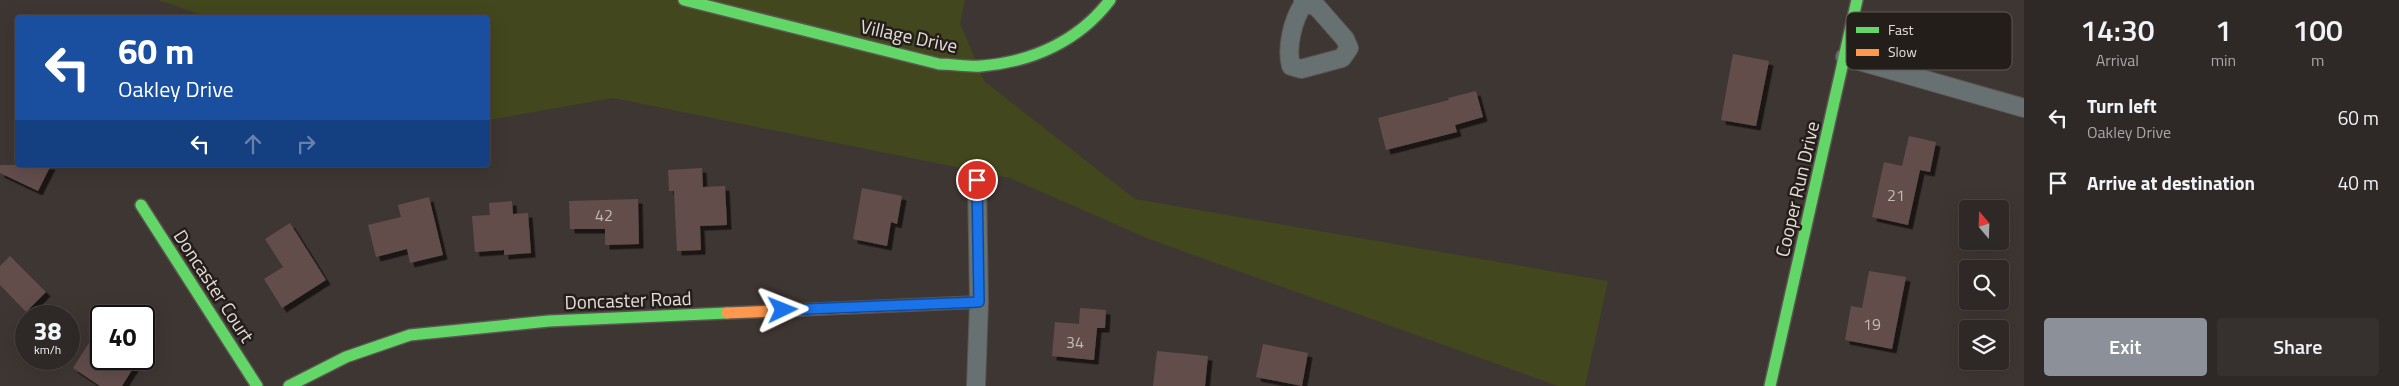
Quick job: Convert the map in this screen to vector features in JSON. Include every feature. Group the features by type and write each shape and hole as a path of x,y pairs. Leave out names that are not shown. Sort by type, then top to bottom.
{"street":[{"name":"Village Drive","path":"684,0 938,64 980,66 1030,58 1070,38 1101,14 1110,0"},
{"name":"Cooper Run Drive","path":"1770,386 1846,52"},
{"path":"1891,70 2024,108"},
{"path":"976,386 979,302 977,180"},
{"name":"Doncaster Court","path":"141,205 257,386"},
{"name":"Doncaster Road","path":"289,386 346,357 410,335 549,321 979,302"}],"green space":[{"path":"158,0 965,0 960,23 984,81 1135,199 1608,281 1585,386 1558,386 1149,239 1010,178 613,98 490,120 490,15 202,15"}],"building":[{"path":"1733,54 1769,61 1756,126 1721,120"},
{"path":"1476,91 1483,117 1455,125 1457,132 1386,150 1378,118 1449,100 1448,98"},
{"path":"1909,136 1936,142 1930,172 1920,170 1908,225 1872,217 1884,162 1902,166"},
{"path":"0,165 50,167 38,191 0,173"},
{"path":"702,168 703,187 725,186 727,225 700,226 701,250 677,251 674,191 669,191 668,170"},
{"path":"862,188 902,196 897,224 891,222 887,246 853,239"},
{"path":"429,197 443,255 410,263 407,249 376,257 368,225 401,217 398,205"},
{"path":"638,199 639,244 605,245 605,229 570,229 569,201"},
{"path":"512,201 513,214 528,213 531,253 504,255 504,250 475,252 472,216 490,215 489,203"},
{"path":"290,223 326,280 282,308 264,279 283,267 265,239"},
{"path":"10,256 46,292 33,305 19,305 0,285 0,266"},
{"path":"1869,271 1906,277 1892,349 1845,340 1851,306 1862,308"},
{"path":"1080,308 1106,310 1105,328 1097,328 1094,360 1052,356 1055,322 1079,324"},
{"path":"90,341 90,370 132,370 122,386 100,386 76,370 80,370 80,357"},
{"path":"1263,344 1308,353 1302,386 1256,377"},
{"path":"1157,351 1208,356 1205,386 1153,386"}],"traffic: fast":[{"path":"684,0 939,64 976,66 1018,60 1053,47 1084,27 1110,0"},
{"path":"1854,12 1857,0"},
{"path":"1770,386 1846,49"},
{"path":"141,205 257,386"},
{"path":"289,386 346,357 410,335 549,321 727,313"}],"traffic: slow":[{"path":"727,313 979,302"}],"route":[{"path":"783,310 979,302 977,180"}]}
